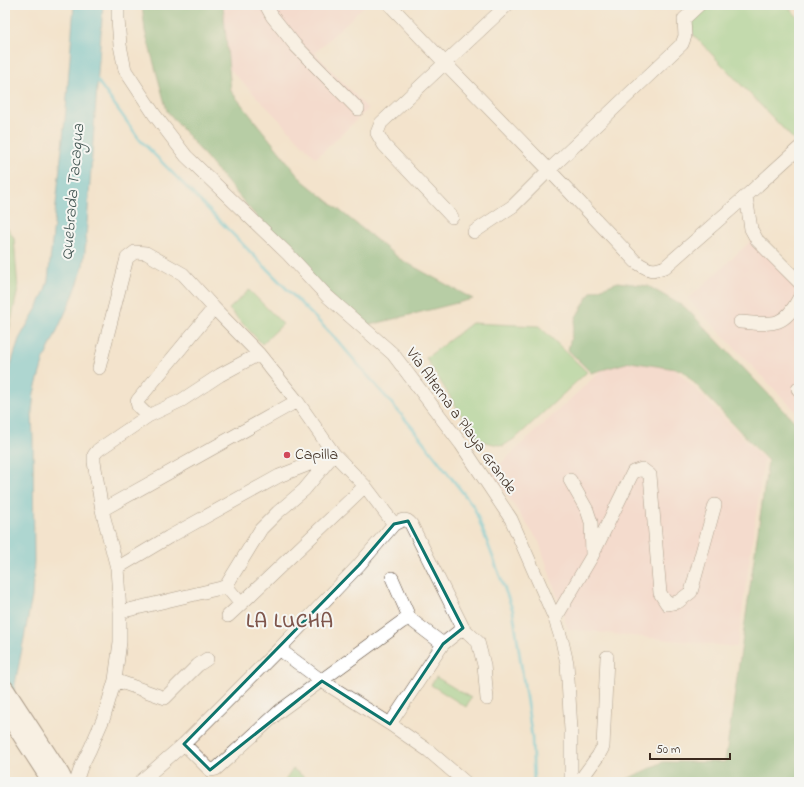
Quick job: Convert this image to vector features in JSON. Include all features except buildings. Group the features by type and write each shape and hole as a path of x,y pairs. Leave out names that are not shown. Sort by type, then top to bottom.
{"main road":[{"path":"5,688 59,779"},
{"path":"5,711 59,779"}],"street":[{"name":"Vía Alterna a Playa Grande","path":"118,5 120,45 126,70 154,114 186,156 288,254 327,296 392,354 460,444 511,519 555,619 562,641 567,663 572,782"},
{"path":"266,5 272,16 295,44 358,109"},
{"path":"390,5 636,262 646,269 656,270 665,267 799,148"},
{"path":"452,217 384,145 377,133 381,122 507,5"},
{"path":"474,232 513,206 682,44 685,36 684,19 690,8"},
{"path":"746,196 751,229 757,240 799,282"},
{"path":"99,368 128,258 135,252 146,253 183,274 259,354 297,401 334,454 365,486 394,524"},
{"path":"740,322 765,324 780,322 794,308 799,298"},
{"path":"148,416 138,406 138,400 214,308"},
{"path":"76,782 81,767 104,717 114,680 120,642 120,612 117,568 102,510 94,455 98,450 148,416 182,400 220,375 259,354"},
{"path":"102,510 297,401"},
{"path":"117,568 169,537 279,476 334,454"},
{"path":"120,612 215,590 226,586 261,529 304,490 334,454"},
{"path":"555,619 592,556 633,472 642,469 650,475 660,593 667,604 678,602 691,592 714,505"},
{"path":"570,480 587,510 591,522 592,556"},
{"path":"228,616 365,486"},
{"path":"140,782 184,744 279,649 359,565 394,524 404,520 411,524 463,628 478,642 484,665 488,699"},
{"path":"392,578 410,619 443,644"},
{"path":"226,586 241,604"},
{"path":"184,744 210,770 216,768 282,710 403,621 410,619"},
{"path":"390,724 443,644 463,628"},
{"path":"279,649 322,681 390,724 429,751 466,782"},
{"path":"579,782 603,747 607,657"},
{"path":"114,680 165,698 207,658"}],"highlighted area":[{"path":"408,521 463,628 443,644 390,724 322,681 210,770 184,744 359,565 394,524"}],"shaded area":[{"path":"224,5 365,5 315,53 368,109 316,158 219,58"},
{"path":"753,239 799,287 799,415 688,299"},
{"path":"641,334 764,459 737,647 568,629 539,542 491,472"}],"green space":[{"path":"142,5 223,5 231,91 302,180 400,259 473,299 362,327 288,254 167,111 145,31"},
{"path":"695,5 786,5 799,18 799,139 796,142 679,20"},
{"path":"5,224 14,238 18,289 9,331 5,339"},
{"path":"618,282 648,286 686,308 799,426 799,782 625,782 627,779 663,762 725,762 768,461 682,370 630,362 591,373 568,350 576,317 591,292"},
{"path":"249,290 283,324 262,344 229,309"},
{"path":"472,323 539,326 587,372 517,437 503,446 485,442 473,434 426,358"},
{"path":"436,677 471,698 466,707 431,685"},
{"path":"293,769 311,782 284,782"}],"water":[{"name":"Quebrada Tacagua","path":"74,5 103,5 85,251 83,266 78,283 44,359 34,393 32,412 34,561 32,597 5,736 5,387 19,339 38,306 48,280 66,110"}],"waterway":[{"path":"97,80 140,140 337,340 411,426 474,507 513,611 532,737 534,782"}],"place":[{"name":"Capilla","path":"287,455"}],"district":[{"name":"LA LUCHA","path":"290,622"}]}
